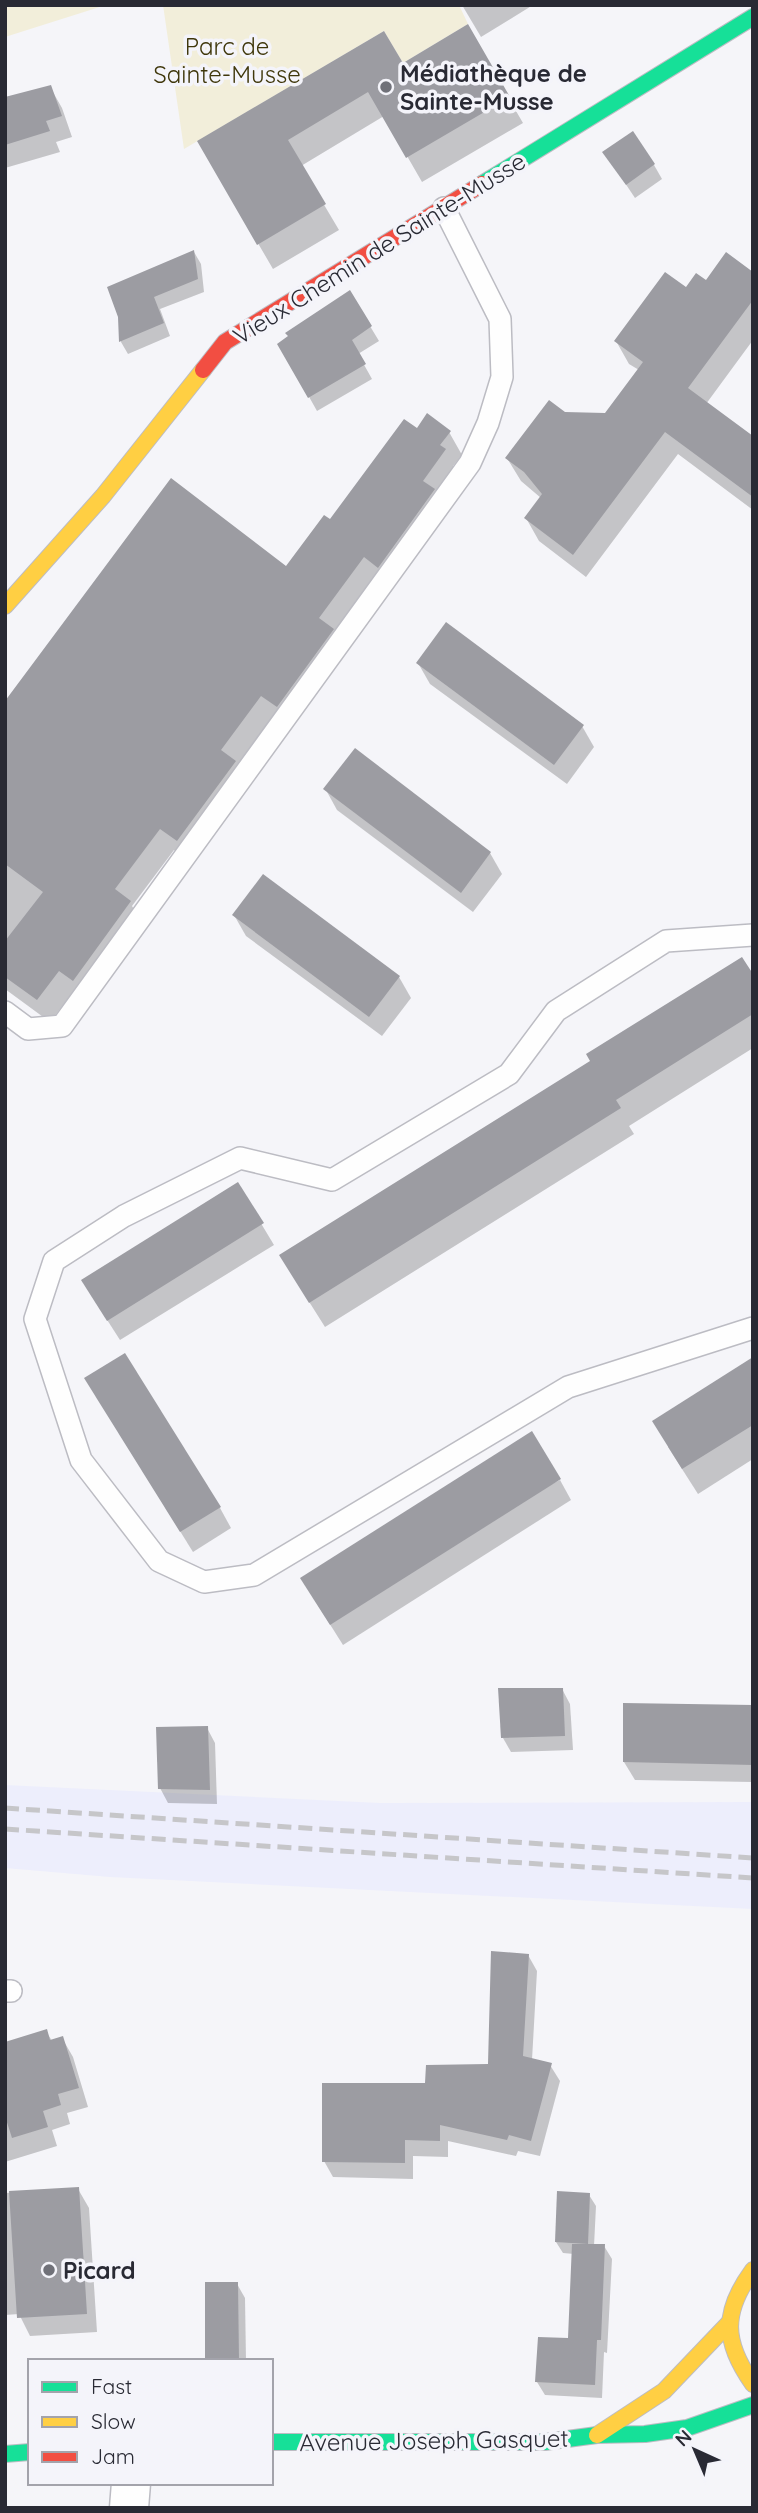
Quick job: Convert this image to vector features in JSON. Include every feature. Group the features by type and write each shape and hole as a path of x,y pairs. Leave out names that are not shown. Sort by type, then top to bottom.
{"street":[{"path":"732,5 748,20 753,40"},
{"name":"Vieux Chemin de Sainte-Musse","path":"5,606 103,496 225,342 748,20"},
{"path":"753,2270 741,2284 732,2302 729,2323 730,2345 738,2366 753,2384"},
{"name":"Avenue Joseph Gasquet","path":"597,2435 664,2391 729,2323"},
{"name":"Avenue Joseph Gasquet","path":"273,2442 545,2442 687,2428 753,2404"},
{"path":"5,2454 28,2452"},
{"path":"129,2508 131,2485"}],"lane":[{"path":"5,1012 28,1028 62,1026 470,463 488,423 502,377 500,319 444,208"},
{"path":"753,935 666,941 556,1012 509,1074 332,1180 240,1158 124,1216 54,1261 35,1319 81,1460 159,1561 204,1582 254,1575 568,1387 753,1328"}],"shaded area":[{"path":"5,1785 380,1803 753,1802 753,1909 110,1877 5,1868"}],"green space":[{"name":"Parc de Sainte-Musse","path":"5,5 106,5 5,37"},
{"name":"Parc de Sainte-Musse","path":"163,5 459,5 468,24 403,63 384,31 184,149"}],"building":[{"path":"468,24 510,97 406,158 368,92 288,140 326,204 257,245 197,141 384,31 403,63"},
{"path":"51,85 62,116 46,121 50,131 5,145 5,97"},
{"path":"633,131 655,164 626,185 602,152"},
{"path":"194,250 198,279 154,297 164,323 119,342 118,317 107,287"},
{"path":"726,252 753,272 753,300 688,388 753,436 753,497 665,432 573,555 524,518 542,494 524,472 505,458 549,400 565,412 605,413 643,362 614,341 665,272 686,287 696,273 706,280"},
{"path":"350,290 372,326 352,340 366,364 308,398 277,344 288,336 285,333"},
{"path":"427,413 451,431 440,445 446,449 423,481 435,489 378,568 364,557 319,618 334,629 277,707 261,696 221,750 236,761 177,841 160,829 115,889 131,901 73,981 59,971 37,1000 5,977 5,941 43,892 5,864 5,701 171,478 286,566 324,515 330,519 404,419 417,428"},
{"path":"446,622 584,725 554,765 416,663"},
{"path":"355,748 491,852 461,893 323,789"},
{"path":"263,874 400,976 369,1017 232,915"},
{"path":"742,957 753,974 753,1014 616,1100 621,1108 309,1303 279,1255 590,1061 586,1054"},
{"path":"238,1182 264,1223 107,1321 81,1280"},
{"path":"125,1353 221,1507 180,1532 84,1378"},
{"path":"753,1357 753,1425 682,1469 652,1421"},
{"path":"532,1431 561,1479 330,1625 300,1578"},
{"path":"498,1688 563,1688 565,1736 501,1738"},
{"path":"623,1703 753,1705 753,1765 623,1762"},
{"path":"208,1726 210,1790 158,1789 156,1727"},
{"path":"491,1951 529,1954 523,2056 552,2063 531,2141 509,2135 507,2140 440,2125 440,2141 405,2140 405,2163 322,2162 322,2083 425,2083 426,2065 488,2064"},
{"path":"47,2029 50,2040 63,2036 79,2088 58,2094 61,2105 43,2111 48,2127 12,2138 5,2116 5,2042"},
{"name":"Picard","path":"79,2187 87,2314 17,2318 9,2191"},
{"path":"557,2191 590,2193 588,2244 555,2242"},
{"path":"572,2244 605,2244 601,2340 597,2340 595,2385 535,2382 538,2337 568,2338"},
{"path":"205,2282 238,2282 239,2359 205,2359"}],"railway":[{"path":"5,1808 753,1858"},
{"path":"5,1829 753,1878"}],"traffic: fast":[{"path":"482,184 753,17"},
{"path":"273,2442 545,2442 687,2428 753,2405"},
{"path":"5,2454 28,2452"}],"traffic: slow":[{"path":"5,606 103,496 203,370"},
{"path":"753,2270 736,2300 730,2327 736,2354 753,2384"},
{"path":"597,2435 664,2391 729,2323"}],"traffic: jam":[{"path":"203,370 225,342 482,184"}],"place":[{"name":"Médiathèque de Sainte-Musse","path":"386,87"},
{"name":"Picard","path":"49,2270"}]}
